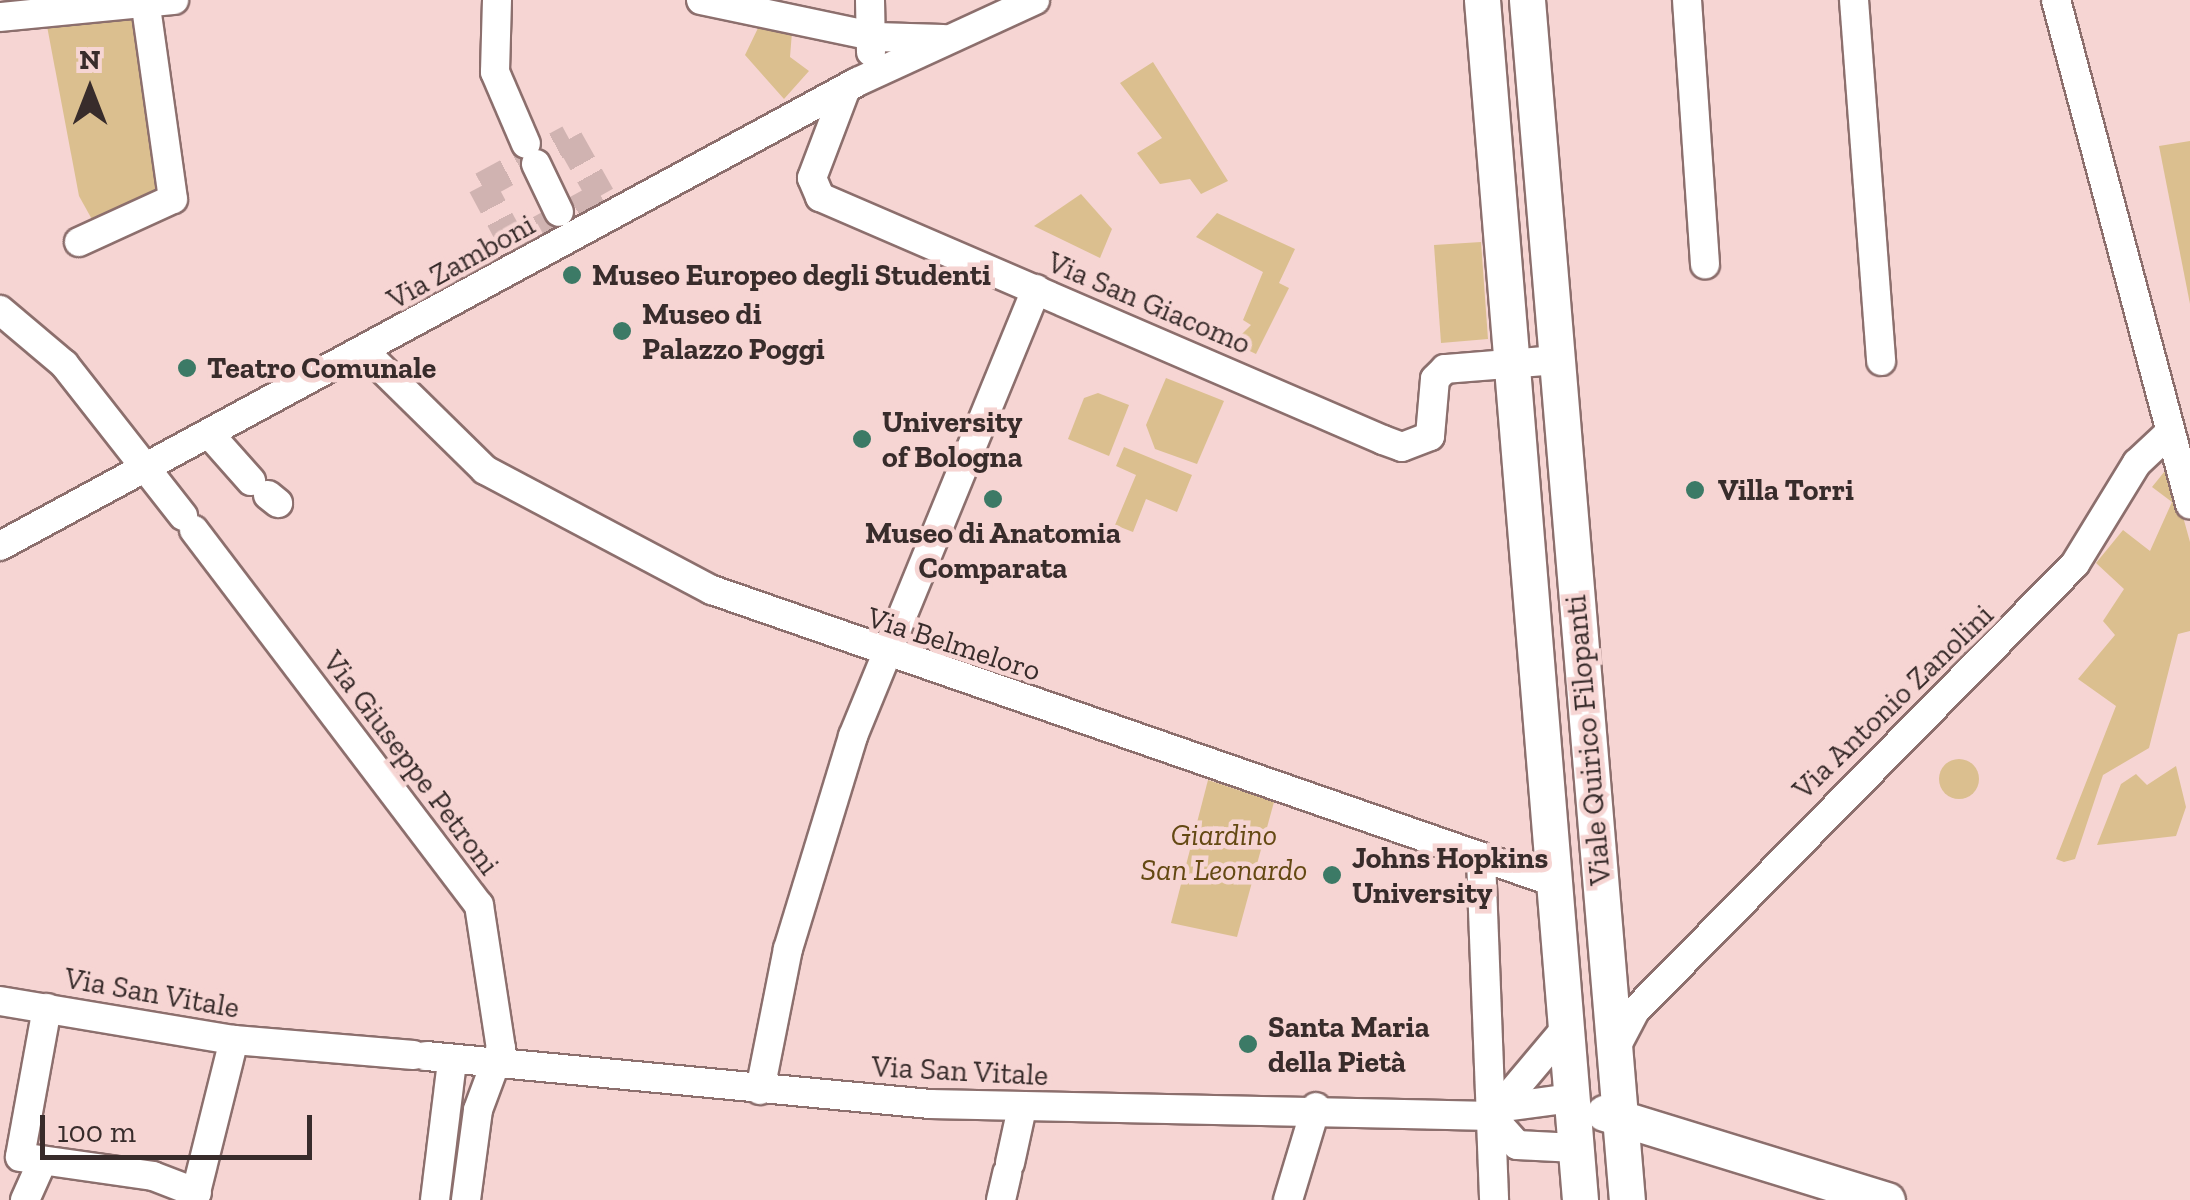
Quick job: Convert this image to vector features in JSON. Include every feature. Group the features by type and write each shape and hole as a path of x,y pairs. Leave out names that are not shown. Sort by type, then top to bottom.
{"main road":[{"name":"Viale Quirico Filopanti","path":"1482,0 1580,1200"},
{"name":"Viale Quirico Filopanti","path":"1527,0 1628,1200"},
{"path":"1572,1098 1621,1121 1886,1200"},
{"path":"1576,1148 1621,1121"}],"street":[{"path":"0,17 174,0"},
{"path":"497,0 495,72 566,225"},
{"name":"Via Zamboni","path":"701,0 868,34 954,38"},
{"path":"851,86 870,62 870,0"},
{"name":"Via Zamboni","path":"0,546 212,437 291,384 365,352 566,225 1035,0"},
{"path":"1687,0 1705,264"},
{"path":"1854,0 1882,361"},
{"name":"Via Antonio Zanolini","path":"2056,0 2154,393 2138,463"},
{"path":"79,242 173,199 144,3"},
{"name":"Via San Giacomo","path":"851,86 813,193 1402,446 1430,436 1439,372 1512,363"},
{"path":"760,1090 810,867 883,655 1036,289"},
{"name":"Via Giuseppe Petroni","path":"0,310 64,364 479,905 499,1006 499,1066"},
{"name":"Via Belmeloro","path":"365,352 485,470 686,577 883,655 1554,882"},
{"path":"1512,363 1556,360"},
{"path":"2154,393 2190,504"},
{"name":"Via Antonio Zanolini","path":"1615,1049 1628,1020 2075,564 2138,463 2169,432"},
{"path":"212,437 265,493"},
{"path":"1481,859 1498,1112 1494,1200"},
{"path":"1607,964 1628,980 1674,972"},
{"name":"Via San Vitale","path":"0,1001 234,1040 760,1090 1022,1108 1316,1107 1498,1112 1572,1098"},
{"path":"47,1008 19,1154 42,1162 153,1176 195,1196 234,1040"},
{"path":"1498,1112 1566,1028"},
{"path":"430,1057 437,1190 468,1192 478,1110 499,1066"},
{"path":"1288,1200 1316,1107"},
{"path":"1006,1179 1022,1108"},
{"path":"1498,1112 1517,1145 1576,1148"},
{"path":"25,1200 42,1162"}],"green space":[{"path":"140,16 167,196 94,223 79,196 47,26"},
{"path":"759,26 792,32 790,57 809,71 784,99 745,55"},
{"path":"1153,62 1228,181 1201,194 1190,179 1160,184 1137,153 1162,138 1120,83"},
{"path":"2190,141 2190,304 2159,146"},
{"path":"1081,194 1112,229 1100,258 1034,226"},
{"path":"1217,213 1295,249 1279,283 1289,288 1256,354 1233,343 1251,325 1243,320 1263,272 1196,237"},
{"path":"1481,242 1488,339 1441,343 1434,245"},
{"path":"1166,378 1224,401 1197,464 1155,449 1146,425"},
{"path":"1098,393 1129,405 1109,456 1068,439 1084,398"},
{"path":"1124,447 1192,475 1177,512 1146,499 1133,532 1115,525 1136,475 1116,466"},
{"path":"2169,466 2190,542 2190,631 2178,634 2149,748 2103,775 2075,859 2064,862 2056,859 2116,706 2078,679 2115,635 2103,621 2124,589 2096,563 2123,530 2150,551 2172,502 2152,487"},
{"path":"1959,759 1973,765 1979,779 1973,793 1959,799 1945,793 1939,779 1945,765"},
{"path":"2176,766 2186,807 2176,836 2097,845 2121,784 2136,774 2147,785"},
{"name":"Giardino San Leonardo","path":"1208,780 1274,802 1237,937 1171,923"}],"tunnel":[{"path":"569,139 601,196 513,244 482,186 569,139"}],"place":[{"name":"Museo Europeo degli Studenti","path":"572,275"},
{"name":"Museo di Palazzo Poggi","path":"622,331"},
{"name":"Teatro Comunale","path":"187,368"},
{"name":"University of Bologna","path":"862,439"},
{"name":"Villa Torri","path":"1695,490"},
{"name":"Museo di Anatomia Comparata","path":"993,499"},
{"name":"Johns Hopkins University","path":"1332,875"},
{"name":"Santa Maria della Pietà","path":"1248,1044"}]}
